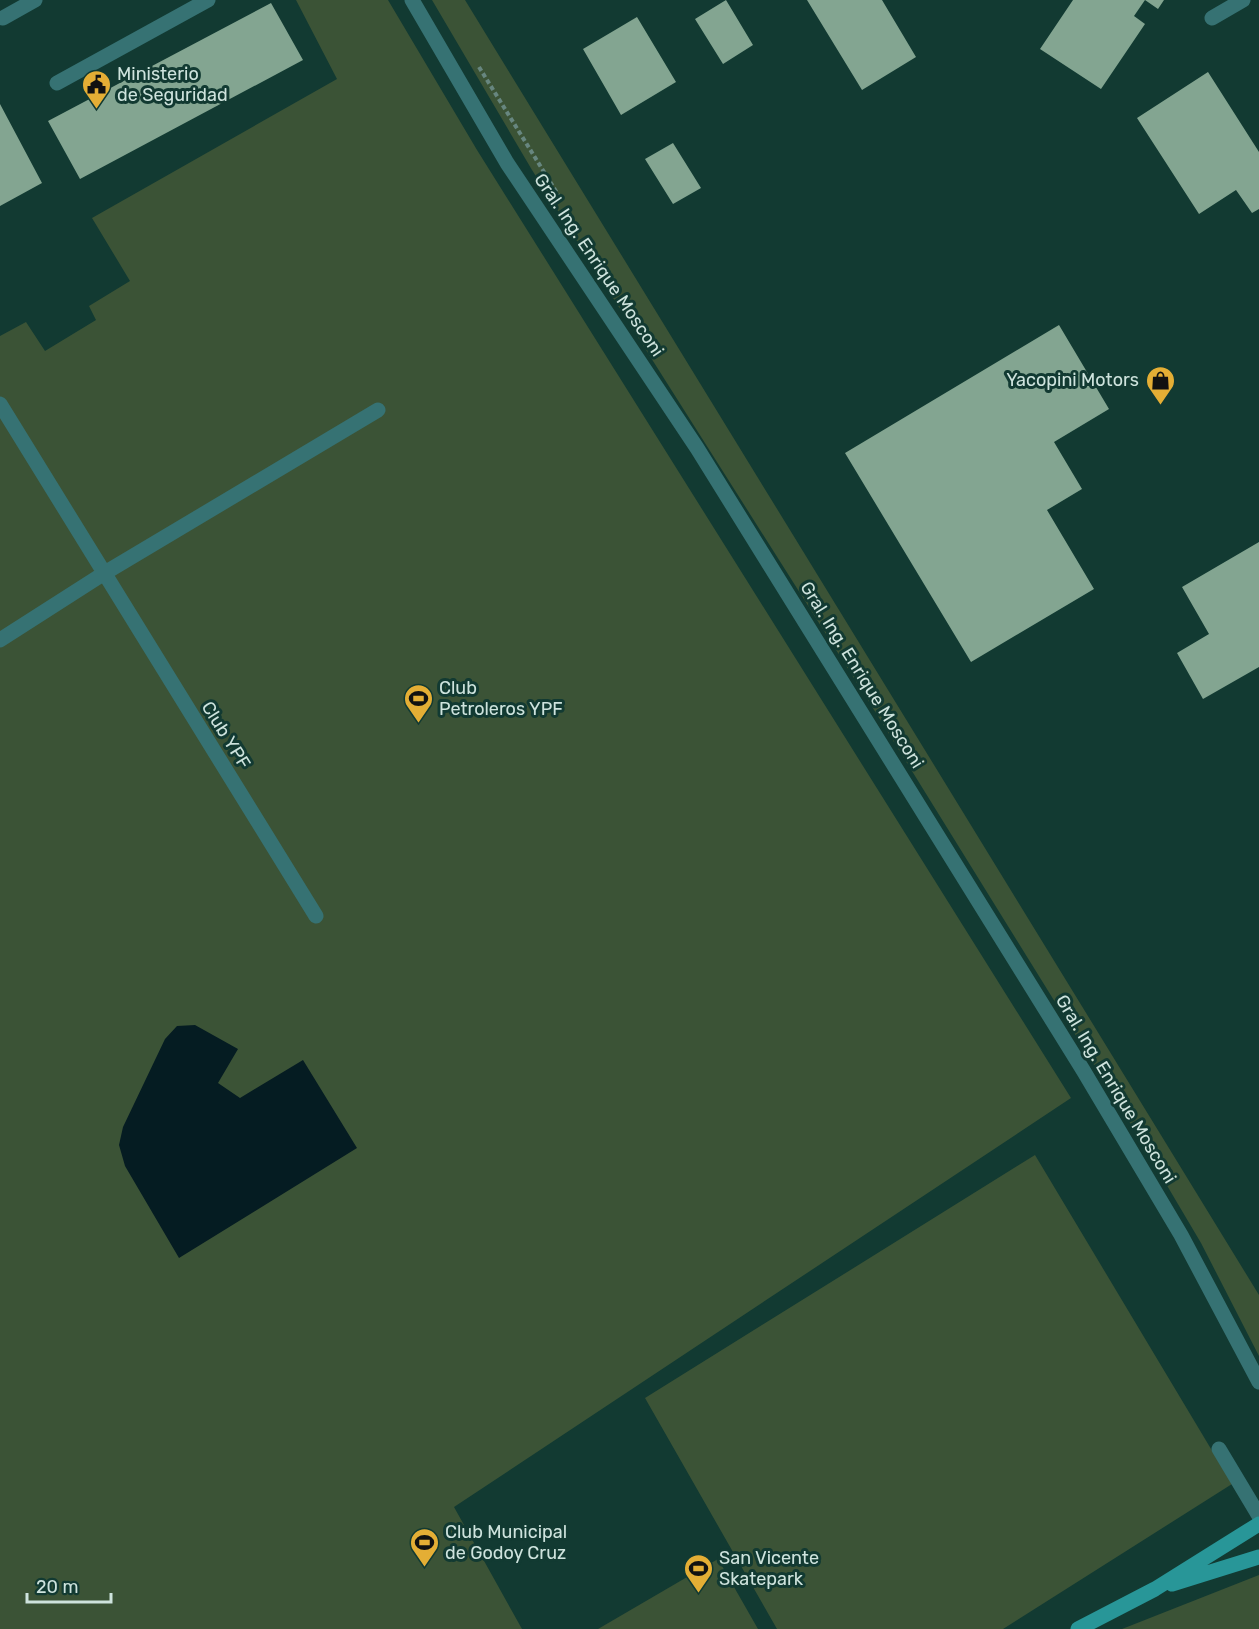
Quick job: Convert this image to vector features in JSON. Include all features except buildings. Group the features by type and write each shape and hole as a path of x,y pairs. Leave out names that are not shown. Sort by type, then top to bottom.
{"street":[{"path":"3,18 35,0"},
{"path":"57,83 208,0"},
{"name":"Gral. Ing. Enrique Mosconi","path":"412,0 507,162 698,448 1070,1050 1181,1235 1259,1382"},
{"path":"1212,18 1243,0"},
{"name":"Club YPF","path":"0,404 316,916"},
{"path":"0,640 103,574 378,410"},
{"path":"1219,1449 1259,1516"},
{"path":"1078,1629 1155,1589 1259,1524"},
{"path":"1155,1589 1226,1570 1259,1557"}],"green space":[{"name":"Club Petroleros YPF","path":"296,0 388,0 477,150 1071,1098 454,1507 522,1629 0,1629 0,336 26,322 45,351 96,320 89,306 130,281 92,218 337,79"},
{"path":"432,0 465,0 1259,1295 1259,1356 1201,1243 1130,1123 876,713 532,170"},
{"path":"1035,1155 1232,1484 1003,1629 777,1629 645,1398"},
{"name":"San Vicente Skatepark","path":"718,1559 758,1629 598,1629"},
{"path":"1259,1575 1259,1629 1122,1629"}],"water":[{"path":"195,1025 238,1049 218,1083 240,1098 303,1060 357,1148 179,1258 125,1166 119,1145 123,1127 165,1039 177,1026"}],"place":[{"name":"Ministerio de Seguridad","path":"96,110"},
{"name":"Yacopini Motors","path":"1160,406"},
{"name":"Club Petroleros YPF","path":"418,724"},
{"name":"Club Municipal de Godoy Cruz","path":"424,1568"},
{"name":"San Vicente Skatepark","path":"698,1594"}]}
